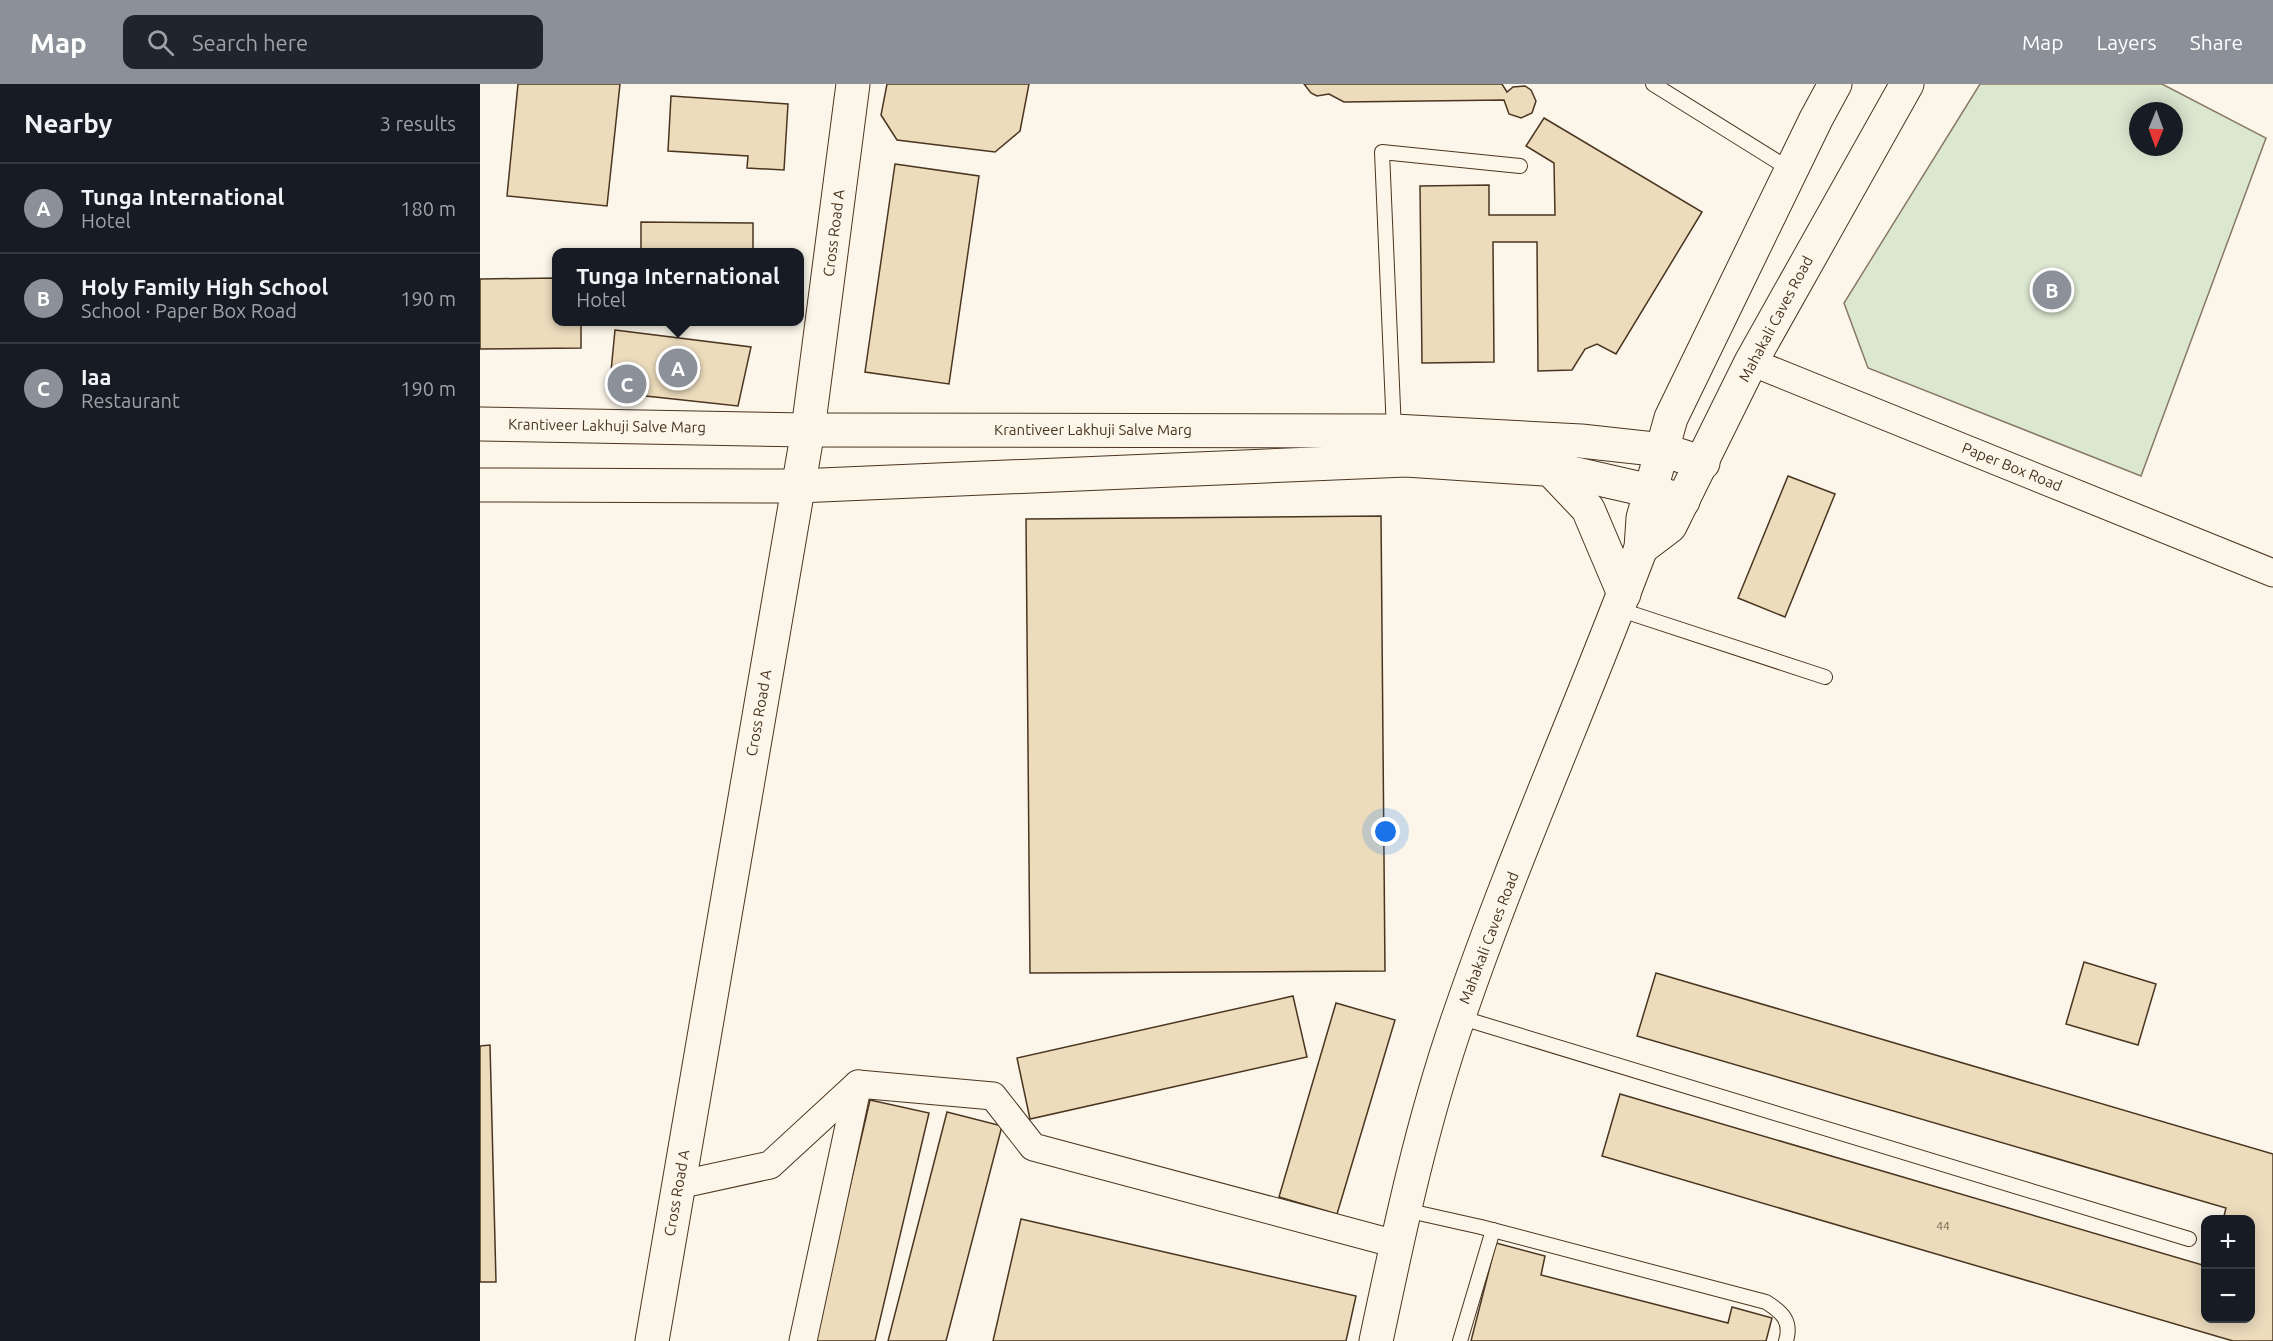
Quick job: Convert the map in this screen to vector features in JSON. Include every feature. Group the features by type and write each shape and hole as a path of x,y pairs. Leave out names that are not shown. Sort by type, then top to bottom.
{"main road":[{"name":"Cross Road A","path":"652,1341 808,430 853,84"},
{"name":"Mahakali Caves Road","path":"1376,1341 1396,1244 1430,1110 1459,1017 1641,548 1643,518 1671,418 1835,84"},
{"name":"Mahakali Caves Road","path":"1641,548 1670,526 1751,362 1907,84"},
{"name":"Krantiveer Lakhuji Salve Marg","path":"480,424 808,430 1394,431 1581,441 1663,450 1703,463"},
{"path":"480,485 798,486 1406,460 1551,470 1651,491 1683,501"},
{"path":"1551,470 1588,509 1621,601"}],"street":[{"name":"Paper Box Road","path":"1751,362 2273,573"},
{"path":"678,1185 770,1165 858,1084 993,1096 1033,1147 1396,1244"},
{"path":"803,1341 858,1084"}],"lane":[{"path":"1653,84 1792,170"},
{"path":"1394,431 1382,152 1520,166"},
{"path":"1621,601 1825,677"},
{"path":"1459,1017 2189,1239"},
{"path":"1405,1210 1493,1230 1766,1302 1784,1313 1789,1331 1786,1341"},
{"path":"1460,1341 1493,1230"}],"green space":[{"path":"1980,84 2162,84 2266,138 2141,476 1868,368 1844,303"}],"building":[{"path":"518,84 620,84 607,206 507,196"},
{"path":"887,84 1029,84 1020,131 995,152 897,140 881,115"},
{"path":"1304,84 1502,84 1507,92 1513,87 1525,86 1531,90 1536,101 1532,113 1521,118 1509,114 1504,100 1344,102 1329,94 1317,96 1311,93"},
{"path":"671,96 788,104 784,170 747,168 748,156 668,151"},
{"path":"1544,118 1702,212 1616,354 1597,344 1585,349 1572,370 1538,371 1537,242 1493,242 1494,362 1422,363 1420,186 1489,185 1489,215 1555,215 1554,163 1526,146"},
{"path":"895,164 979,176 949,384 865,372"},
{"path":"641,222 753,223 753,248 641,248"},
{"path":"552,278 552,326 581,326 581,348 480,349 480,279"},
{"path":"615,330 751,347 738,406 609,392"},
{"path":"1788,476 1835,494 1785,617 1738,598"},
{"path":"1381,516 1385,971 1030,973 1026,519"},
{"path":"2084,962 2156,984 2138,1045 2066,1024"},
{"path":"1656,973 2273,1154 2273,1341 2233,1341 1602,1156 1620,1094 2201,1265 2201,1323 2255,1323 2255,1215 2224,1215 2226,1208 1637,1036"},
{"path":"1293,996 1307,1057 1030,1119 1017,1058"},
{"path":"1336,1003 1395,1020 1337,1214 1279,1197"},
{"path":"490,1045 496,1282 480,1282 480,1046"},
{"path":"870,1100 929,1113 875,1341 814,1341"},
{"path":"947,1112 1002,1126 946,1341 888,1341"},
{"path":"1021,1219 1356,1296 1346,1341 993,1341"},
{"path":"1496,1243 1545,1256 1541,1275 1728,1323 1732,1307 1772,1318 1766,1341 1471,1341"}],"place":[{"name":"Holy Family High School","path":"2052,290"},
{"name":"Tunga International","path":"678,368"},
{"name":"Iaa","path":"627,384"}]}
